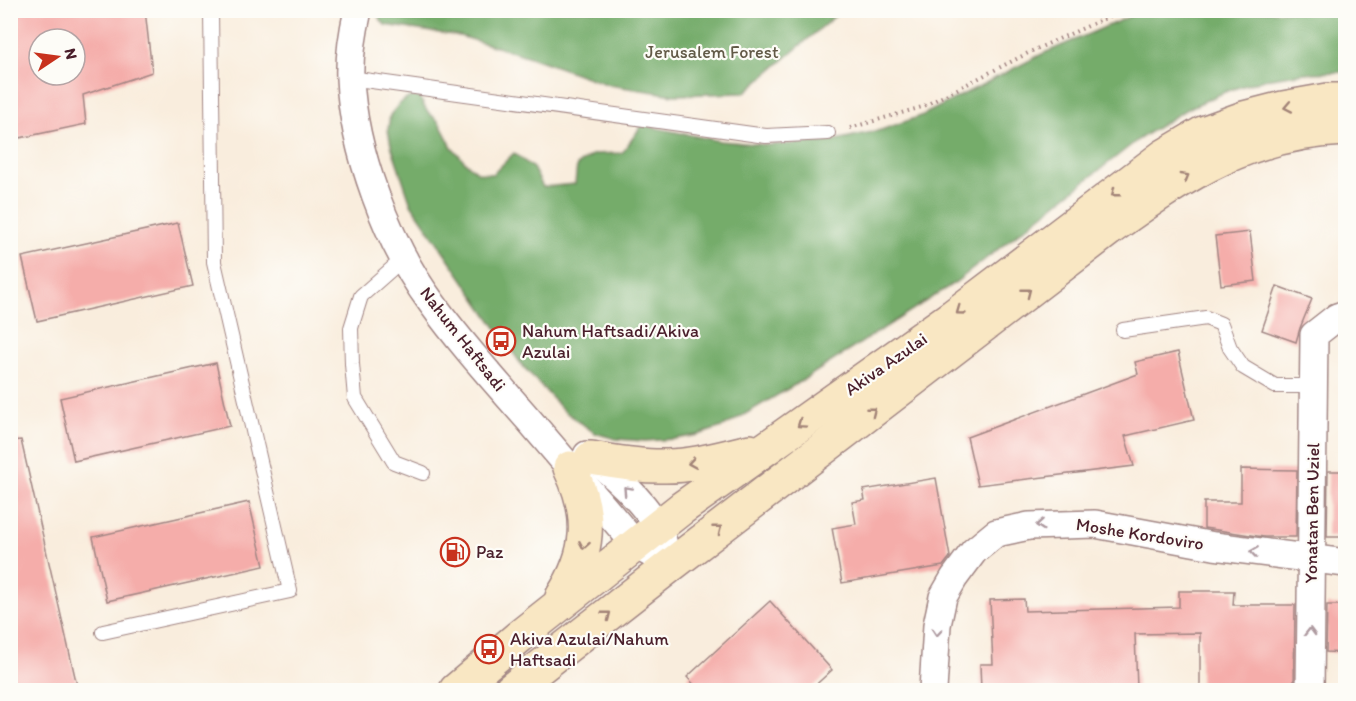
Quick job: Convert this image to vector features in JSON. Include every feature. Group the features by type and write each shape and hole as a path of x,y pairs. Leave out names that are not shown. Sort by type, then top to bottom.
{"street":[{"name":"Nahum Haftsadi","path":"358,10 353,32 350,78 357,125 366,166 381,209 404,258 436,310 472,356 529,420 580,463 618,480 647,536 671,565"},
{"name":"Akiva Azulai","path":"456,690 554,609 727,475 998,283 1164,156 1203,133 1244,118 1328,100 1346,100"},
{"name":"Akiva Azulai","path":"512,690 671,565 1112,227 1168,187 1209,163 1246,147 1289,135 1346,129"},
{"name":"Yonatan Ben Uziel","path":"1310,690 1314,335 1337,317 1346,314"},
{"path":"554,609 577,568 585,536 580,463 667,466 704,462 770,446"},
{"name":"Moshe Kordoviro","path":"933,690 937,625 943,597 974,551 996,533 1029,526 1065,523 1095,524 1214,546 1346,563"}],"lane":[{"path":"103,632 290,591 214,262 211,10"},
{"path":"350,78 766,136 828,133"},
{"path":"404,258 361,296 351,328 355,398 394,462 423,473"},
{"path":"1123,330 1206,318 1221,324 1230,348 1243,367 1275,387 1314,386"}],"path":[{"path":"828,133 879,121 922,107 1034,50 1124,10"}],"green space":[{"name":"Jerusalem Forest","path":"379,10 841,11 744,93 674,95 609,85 530,57 460,36 385,25 378,16"},
{"path":"1142,11 1345,11 1345,72 1304,73 1265,79 1227,91 1185,110 1139,139 956,282 803,380 725,426 698,435 674,439 645,441 616,439 595,433 564,411 521,364 411,204 388,130 390,115 400,103 410,97 419,97 427,111 439,122 452,147 466,163 479,173 493,174 514,153 533,168 543,187 575,184 577,165 594,154 622,153 642,125 720,141 769,145 827,142 881,130 921,116 1042,54"}],"building":[{"path":"10,10 145,10 152,72 83,95 86,124 10,140"},
{"path":"178,223 193,286 37,321 22,257"},
{"path":"1250,232 1256,281 1221,285 1215,236"},
{"path":"1277,286 1312,299 1296,342 1262,330"},
{"path":"1178,352 1194,420 1125,436 1134,466 978,485 967,437 1138,374 1135,362"},
{"path":"216,363 230,426 74,461 60,398"},
{"path":"21,440 78,690 10,690 10,441"},
{"path":"1241,469 1297,470 1296,537 1264,537 1204,528 1204,502 1241,502"},
{"path":"1328,471 1346,471 1346,537 1327,537"},
{"path":"936,478 950,557 943,566 842,583 832,528 856,524 852,502 865,500 863,490"},
{"path":"249,502 264,566 107,601 93,537"},
{"path":"1179,591 1234,591 1233,605 1295,605 1294,690 1200,690 1200,633 1135,634 1137,688 981,690 980,664 993,664 990,600 1024,599 1025,611 1179,607"},
{"path":"770,601 832,670 810,690 699,690 687,677"},
{"path":"1327,605 1346,605 1346,653 1326,652"}],"place":[{"name":"Nahum Haftsadi/Akiva Azulai","path":"501,341"},
{"name":"Paz","path":"455,552"},
{"name":"Akiva Azulai/Nahum Haftsadi","path":"489,649"}]}
